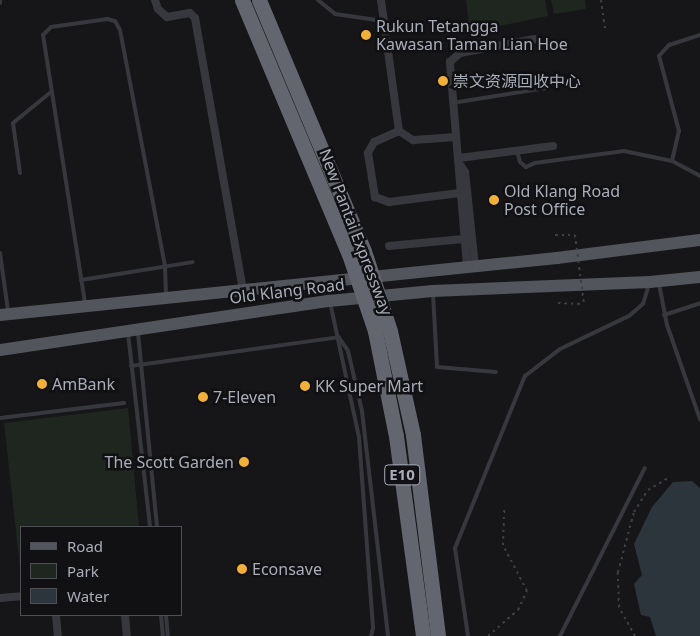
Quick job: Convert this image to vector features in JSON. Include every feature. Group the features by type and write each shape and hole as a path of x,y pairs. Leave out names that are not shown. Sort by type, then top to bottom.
{"highway":[{"name":"New Pantai Expressway","path":"242,0 349,254 375,331 396,436 423,636"},
{"name":"New Pantai Expressway","path":"259,0 364,251 390,330 413,435 438,636"}],"main road":[{"name":"Old Klang Road","path":"4,314 471,266 700,240"},
{"path":"650,282 700,269"},
{"name":"Old Klang Road","path":"0,350 133,328 329,301 433,291 650,282 700,277"}],"street":[{"path":"155,0 158,9 167,17 190,13 195,18 243,289"},
{"path":"381,0 399,131 412,140 456,137"},
{"path":"471,266 464,239 463,193 465,172 459,160 449,70 454,56 535,39"},
{"path":"399,131 374,142 368,153 376,197 389,202 463,193"},
{"path":"459,160 553,146"},
{"path":"463,193 471,266"},
{"path":"389,246 464,239"},
{"path":"0,598 20,596"},
{"path":"56,616 58,636"},
{"path":"125,616 126,636"}],"lane":[{"path":"318,0 335,14 383,21"},
{"path":"85,306 42,40 44,32 52,27 107,19 115,21 122,39 165,267 166,297"},
{"path":"672,161 679,131 660,56 669,45 700,35"},
{"path":"452,103 546,88"},
{"path":"20,173 13,123 51,92"},
{"path":"517,151 520,162 526,167 535,163 624,151 672,161 700,176"},
{"path":"0,253 4,314"},
{"path":"81,280 193,262"},
{"path":"650,282 664,314 696,416 700,419"},
{"path":"468,636 455,548 525,376 560,349 629,316 643,304 650,282"},
{"path":"433,291 437,366 496,372"},
{"path":"329,301 339,337 359,437 373,628 371,636"},
{"path":"664,314 700,303"},
{"path":"133,328 139,364 156,526"},
{"path":"133,328 132,366 150,526"},
{"path":"132,366 339,337"},
{"path":"339,337 348,351 362,411 388,636"},
{"path":"0,418 124,403"},
{"path":"560,636 644,468"},
{"path":"161,616 163,636"},
{"path":"166,616 168,636"}],"path":[{"path":"601,0 605,30"},
{"path":"555,235 575,235 584,304 558,304"},
{"path":"635,636 619,607 618,572 634,512 648,490 670,477"},
{"path":"488,636 518,610 527,591 503,545 504,508"}],"green space":[{"path":"466,0 545,0 548,16 470,32"},
{"path":"551,0 585,0 586,9 554,14"},
{"path":"128,408 139,526 20,526 20,568 4,423"}],"water":[{"path":"692,481 700,488 700,636 656,636 650,617 641,615 634,584 642,575 634,544 652,507 673,482"}],"place":[{"name":"Rukun Tetangga Kawasan Taman Lian Hoe","path":"366,35"},
{"name":"崇文资源回收中心","path":"443,81"},
{"name":"Old Klang Road Post Office","path":"494,200"},
{"name":"AmBank","path":"42,384"},
{"name":"KK Super Mart","path":"305,386"},
{"name":"7-Eleven","path":"203,397"},
{"name":"The Scott Garden","path":"244,462"},
{"name":"Econsave","path":"242,569"}]}
